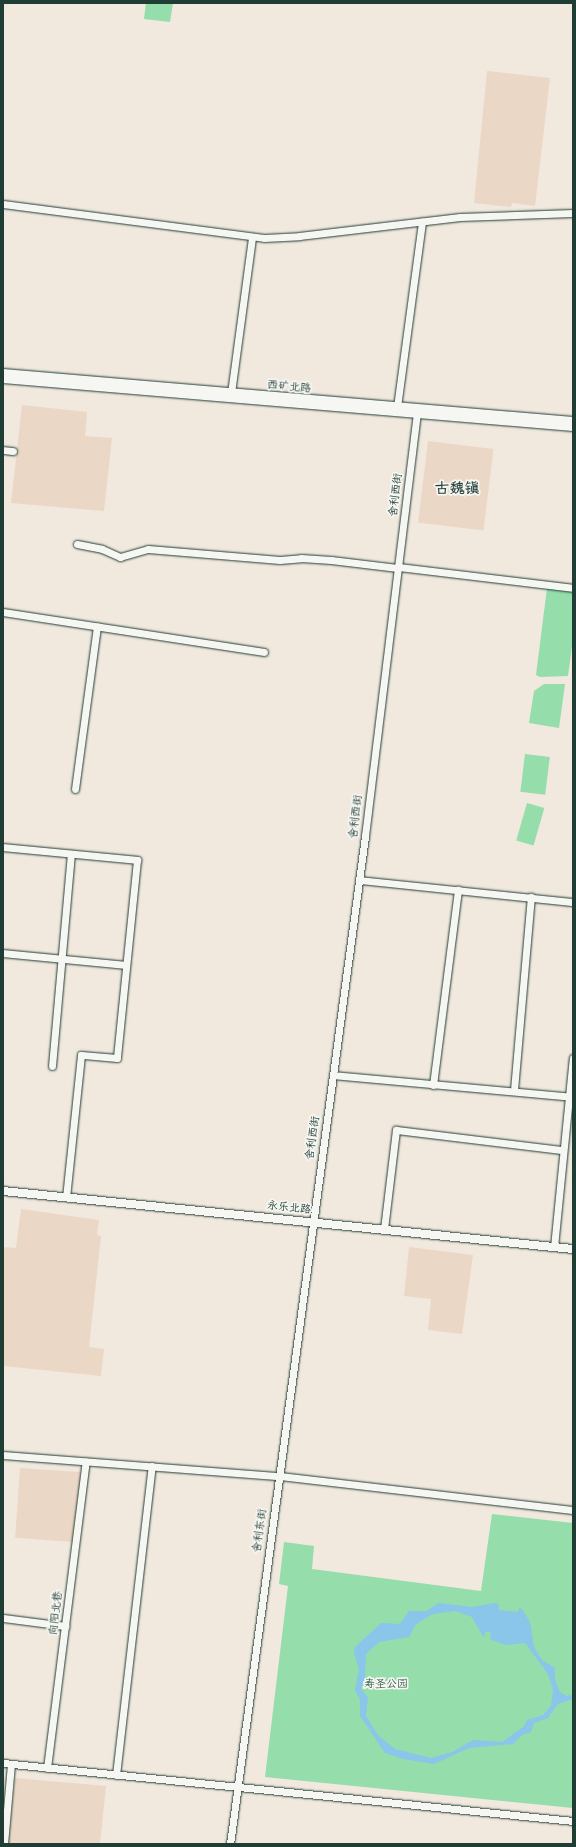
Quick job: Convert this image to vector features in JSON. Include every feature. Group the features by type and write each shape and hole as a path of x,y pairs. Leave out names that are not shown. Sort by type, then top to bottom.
{"main road":[{"name":"西矿北路","path":"3,373 573,421"},
{"name":"西矿北路","path":"3,379 573,427"},
{"name":"永乐北路","path":"3,1191 573,1249"}],"street":[{"path":"3,204 252,237 299,236 482,215 573,213"},
{"path":"397,407 422,222"},
{"path":"231,393 252,237"},
{"name":"舍利西街","path":"313,1222 359,880 417,414"},
{"path":"3,450 13,451"},
{"path":"77,544 102,549 120,557 148,549 280,560 301,558 331,560 573,588"},
{"path":"3,612 264,652"},
{"path":"75,788 97,626"},
{"path":"3,849 137,860 125,965 117,1058 81,1055 66,1197"},
{"path":"52,1066 71,854"},
{"path":"359,880 573,902"},
{"path":"432,1085 458,890"},
{"path":"514,1090 531,897"},
{"path":"3,953 125,965"},
{"path":"554,1247 563,1162 562,1150 571,1096 573,1058"},
{"path":"333,1075 432,1085 514,1090 571,1096"},
{"path":"384,1229 396,1130 562,1150"},
{"name":"舍利东街","path":"230,1844 313,1222"},
{"path":"3,1455 279,1476 573,1510"},
{"name":"向阳北巷","path":"47,1768 86,1461"},
{"path":"116,1775 152,1466"},
{"path":"3,1618 65,1626"},
{"path":"3,1763 573,1821"},
{"path":"4,1844 11,1764"}],"shaded area":[{"path":"487,71 550,78 535,206 512,203 511,207 474,203"},
{"path":"22,405 87,412 85,436 112,438 104,511 11,503"},
{"path":"428,441 494,449 484,530 418,522"},
{"path":"21,1209 99,1220 97,1235 101,1236 89,1347 104,1349 101,1376 4,1366 3,1371 3,1247 16,1248"},
{"path":"409,1247 473,1255 462,1334 428,1330 431,1299 404,1296"},
{"path":"20,1468 82,1472 77,1542 15,1538"},
{"path":"15,1778 106,1786 100,1844 8,1844"}],"green space":[{"path":"146,3 173,3 170,22 144,19"},
{"path":"547,588 573,591 573,639 568,676 540,677 536,675"},
{"path":"544,684 565,684 559,728 529,723 534,691"},
{"path":"525,754 550,757 545,795 520,792"},
{"path":"527,803 544,808 534,845 516,840"},
{"name":"寿圣公园","path":"492,1514 573,1523 573,1808 265,1777 288,1586 279,1584 284,1542 314,1546 312,1569 481,1591"}],"water":[{"path":"438,1603 472,1607 495,1603 499,1604 499,1610 518,1612 519,1608 522,1609 530,1622 534,1647 542,1660 555,1668 555,1680 560,1692 566,1696 573,1695 573,1699 558,1704 548,1718 534,1723 531,1732 522,1735 513,1744 469,1748 434,1764 403,1759 385,1753 360,1716 360,1700 355,1690 359,1669 354,1653 355,1647 381,1623 400,1624 409,1611 427,1611","holes":["455,1611 472,1617 482,1635 485,1637 485,1632 490,1632 491,1640 506,1645 525,1643 548,1674 553,1689 551,1706 543,1715 527,1720 524,1726 502,1742 473,1740 452,1752 431,1758 395,1749 378,1735 366,1716 368,1697 361,1689 365,1678 366,1654 379,1642 409,1637 416,1624 433,1614"]}],"district":[{"name":"古魏镇","path":"457,489"}]}
